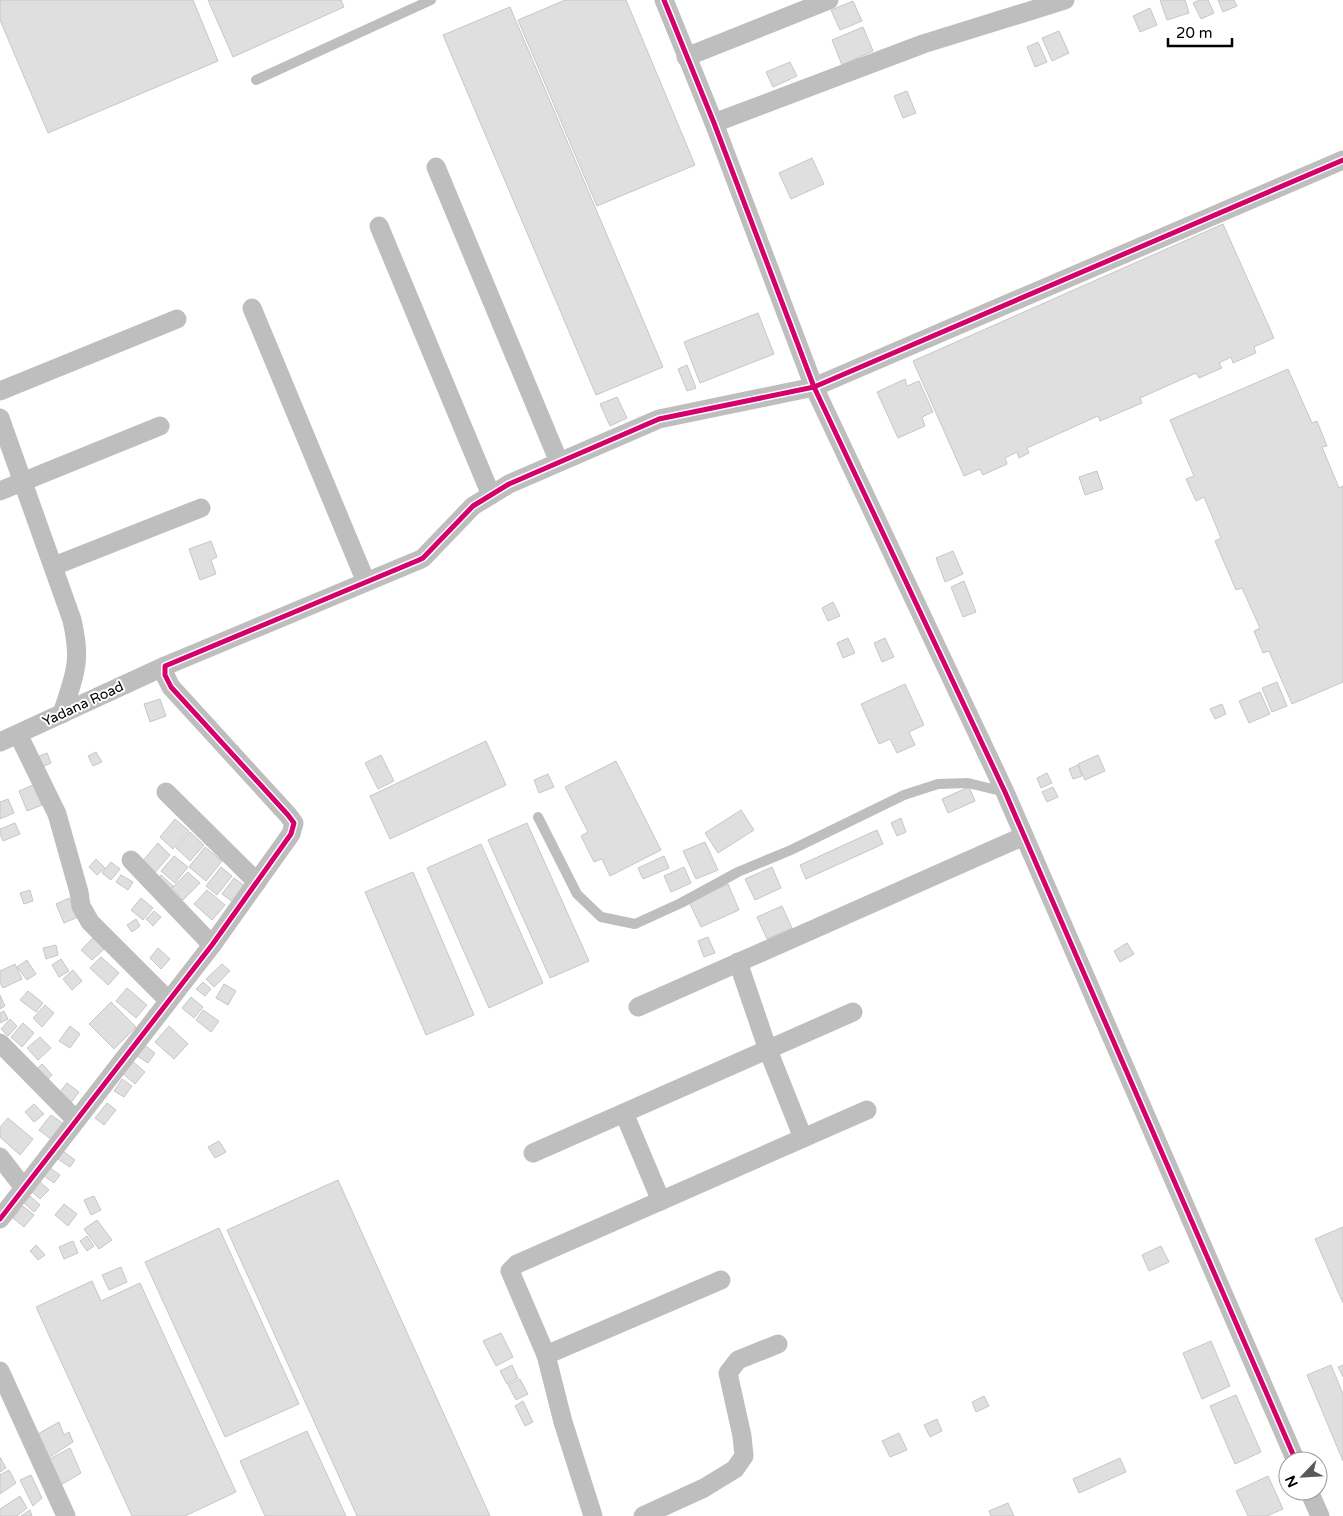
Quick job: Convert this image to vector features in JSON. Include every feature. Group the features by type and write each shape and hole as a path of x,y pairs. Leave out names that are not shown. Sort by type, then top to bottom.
{"street":[{"path":"664,0 714,122 814,387 1024,836 1292,1451"},
{"path":"686,57 829,0"},
{"path":"714,122 922,44 1065,0"},
{"name":"Yadana Road","path":"0,742 165,666 423,558 467,510 509,484 559,462 659,419 814,387 1343,160"},
{"path":"436,168 559,462"},
{"path":"379,226 490,495"},
{"path":"252,308 366,582"},
{"path":"0,391 177,319"},
{"path":"0,418 72,620 77,663 62,714"},
{"path":"0,491 160,426"},
{"path":"54,566 201,508"},
{"path":"0,1219 212,944 291,834 294,823 171,687 165,675 165,666"},
{"path":"18,734 58,814 81,906 85,914 90,922 168,1000"},
{"path":"166,792 257,882"},
{"path":"638,1006 1024,836"},
{"path":"131,860 212,944"},
{"path":"738,962 768,1050 803,1138"},
{"path":"533,1153 853,1012"},
{"path":"0,1043 76,1120"},
{"path":"593,1516 563,1422 546,1355 510,1271 517,1264 867,1110"},
{"path":"624,1113 660,1201"},
{"path":"0,1158 24,1188"},
{"path":"546,1355 720,1280"},
{"path":"643,1516 704,1488 735,1469 744,1456 742,1436 728,1373 738,1360 778,1344"},
{"path":"0,1371 66,1516"},
{"path":"1313,1501 1320,1516"}],"lane":[{"path":"256,80 431,0"},
{"path":"538,817 577,894 600,917 635,924 738,872 791,850 904,795 938,784 968,783 1004,792"}],"building":[{"path":"0,0 193,0 218,61 48,133 0,20"},
{"path":"208,0 341,0 344,7 233,57"},
{"path":"565,0 626,0 695,165 597,206 518,20"},
{"path":"1160,0 1185,0 1189,13 1167,20"},
{"path":"1199,0 1208,0 1214,13 1201,19 1193,3"},
{"path":"1218,0 1234,0 1237,6 1223,12"},
{"path":"853,1 862,21 840,30 831,10"},
{"path":"510,7 663,367 596,395 443,35"},
{"path":"1150,8 1157,25 1140,32 1133,16"},
{"path":"863,27 873,51 842,65 832,40"},
{"path":"1059,31 1069,53 1052,61 1042,38"},
{"path":"1038,42 1047,62 1035,67 1027,47"},
{"path":"790,62 797,76 773,87 766,72"},
{"path":"907,91 916,113 903,118 894,96"},
{"path":"812,158 824,184 791,199 779,173"},
{"path":"1223,224 1274,338 1254,347 1256,353 1233,363 1231,357 1219,363 1222,368 1199,378 1196,373 1140,398 1142,403 1100,421 1098,416 1027,448 1029,453 1019,458 1017,452 1005,458 1007,464 983,475 980,469 964,476 913,361"},
{"path":"758,313 774,354 700,383 684,342"},
{"path":"687,365 696,388 687,391 678,369"},
{"path":"1288,369 1312,423 1317,421 1327,446 1322,447 1339,488 1343,486 1343,682 1292,704 1269,651 1263,653 1254,631 1260,628 1242,588 1236,590 1215,541 1221,538 1204,497 1196,501 1186,479 1194,476 1170,420"},
{"path":"905,379 907,386 919,381 933,412 922,417 925,426 898,438 877,392"},
{"path":"617,397 627,418 610,426 600,404"},
{"path":"1097,471 1103,489 1085,495 1079,477"},
{"path":"211,541 217,557 211,560 216,574 200,580 189,549"},
{"path":"953,551 963,574 945,582 936,558"},
{"path":"964,581 976,612 963,617 951,587"},
{"path":"833,602 840,616 828,621 822,608"},
{"path":"848,638 855,653 843,658 837,643"},
{"path":"885,638 894,657 882,662 874,643"},
{"path":"1277,682 1287,706 1272,712 1262,688"},
{"path":"905,684 924,725 909,732 915,745 897,753 890,739 879,744 861,704"},
{"path":"1260,692 1270,714 1249,723 1239,701"},
{"path":"160,699 166,716 150,722 144,704"},
{"path":"1222,704 1226,714 1215,719 1210,709"},
{"path":"486,741 506,785 390,839 370,796"},
{"path":"96,752 102,762 93,766 88,756"},
{"path":"47,753 51,763 42,767 37,757"},
{"path":"381,755 394,781 378,789 365,763"},
{"path":"1098,755 1105,771 1085,780 1078,764"},
{"path":"616,761 661,850 610,876 602,859 594,862 581,836 588,832 565,787"},
{"path":"1078,765 1082,776 1073,779 1069,769"},
{"path":"1047,773 1052,783 1041,788 1037,778"},
{"path":"548,774 554,787 539,793 534,780"},
{"path":"33,785 42,805 27,811 19,791"},
{"path":"969,787 975,801 948,813 942,799"},
{"path":"1053,787 1058,797 1047,802 1042,792"},
{"path":"8,799 14,813 0,819 0,802"},
{"path":"741,810 754,830 718,853 705,833"},
{"path":"901,818 906,832 897,836 891,823"},
{"path":"175,819 189,831 173,849 160,837"},
{"path":"15,823 20,834 3,841 0,829"},
{"path":"527,823 589,961 550,978 488,840"},
{"path":"877,830 883,844 806,879 800,865"},
{"path":"190,832 204,845 190,861 176,848"},
{"path":"705,842 718,870 696,879 683,851"},
{"path":"158,843 170,855 153,875 140,864"},
{"path":"481,844 543,983 489,1008 427,868"},
{"path":"205,847 222,861 206,881 189,867"},
{"path":"174,856 188,867 175,883 161,871"},
{"path":"664,856 669,868 643,879 638,868"},
{"path":"96,859 105,868 97,875 89,867"},
{"path":"111,862 120,869 111,880 102,873"},
{"path":"221,867 232,876 217,895 206,886"},
{"path":"684,867 691,883 671,892 664,876"},
{"path":"772,867 781,888 755,900 745,879"},
{"path":"188,872 200,883 183,900 172,888"},
{"path":"413,872 474,1015 426,1035 365,892"},
{"path":"121,875 133,882 128,890 116,882"},
{"path":"161,875 173,886 167,893 155,882"},
{"path":"234,878 245,886 233,902 222,894"},
{"path":"728,884 739,910 701,927 689,902"},
{"path":"30,890 33,901 24,904 20,893"},
{"path":"207,890 225,905 212,920 194,904"},
{"path":"69,898 78,917 64,923 56,904"},
{"path":"141,898 153,908 143,920 131,910"},
{"path":"782,906 792,928 767,939 757,917"},
{"path":"154,911 161,917 153,926 146,919"},
{"path":"136,919 140,926 132,932 127,925"},
{"path":"708,937 715,953 704,957 698,941"},
{"path":"93,938 104,949 92,960 81,950"},
{"path":"1127,943 1134,954 1120,962 1114,951"},
{"path":"56,945 58,955 46,959 43,948"},
{"path":"158,948 170,959 161,969 150,958"},
{"path":"101,957 119,973 108,985 90,968"},
{"path":"61,959 69,971 59,977 52,965"},
{"path":"27,960 36,974 27,980 17,967"},
{"path":"15,964 22,979 3,988 0,983 0,971"},
{"path":"222,964 230,971 214,987 206,979"},
{"path":"73,970 82,981 72,990 63,979"},
{"path":"203,982 211,989 205,996 196,989"},
{"path":"224,984 236,991 228,1005 216,998"},
{"path":"127,988 147,1005 136,1018 116,1001"},
{"path":"28,991 43,1003 36,1012 20,1000"},
{"path":"0,995 5,1006 0,1009"},
{"path":"191,997 203,1007 194,1018 182,1008"},
{"path":"111,1002 136,1027 114,1049 89,1024"},
{"path":"45,1005 54,1013 42,1027 33,1018"},
{"path":"203,1010 219,1021 211,1032 196,1020"},
{"path":"4,1011 8,1019 0,1023 0,1013"},
{"path":"10,1019 17,1026 8,1036 1,1029"},
{"path":"23,1023 34,1033 22,1047 11,1037"},
{"path":"70,1026 80,1034 70,1048 59,1041"},
{"path":"169,1026 188,1044 174,1059 155,1042"},
{"path":"40,1037 51,1048 38,1060 27,1048"},
{"path":"143,1044 155,1053 148,1063 136,1055"},
{"path":"131,1060 145,1072 135,1084 121,1072"},
{"path":"42,1064 52,1075 45,1082 35,1071"},
{"path":"122,1079 132,1086 124,1097 114,1091"},
{"path":"67,1083 79,1092 69,1105 57,1096"},
{"path":"107,1103 116,1110 104,1125 95,1118"},
{"path":"34,1104 44,1114 34,1122 25,1112"},
{"path":"51,1115 64,1124 52,1140 39,1130"},
{"path":"8,1118 33,1139 20,1155 0,1137 0,1127"},
{"path":"219,1141 226,1152 215,1158 208,1147"},
{"path":"63,1151 75,1160 70,1167 58,1159"},
{"path":"50,1168 60,1175 54,1183 44,1176"},
{"path":"338,1180 490,1516 357,1516 227,1230"},
{"path":"39,1181 49,1190 40,1199 30,1190"},
{"path":"30,1196 40,1205 34,1212 24,1203"},
{"path":"94,1196 101,1210 91,1215 84,1200"},
{"path":"64,1204 77,1214 68,1226 55,1215"},
{"path":"23,1206 34,1215 24,1227 13,1218"},
{"path":"97,1220 112,1240 99,1249 84,1229"},
{"path":"1343,1227 1343,1303 1315,1239"},
{"path":"219,1228 299,1404 225,1437 145,1262"},
{"path":"87,1236 94,1246 87,1251 80,1241"},
{"path":"73,1241 78,1253 64,1259 59,1247"},
{"path":"36,1245 45,1255 38,1260 30,1251"},
{"path":"1161,1246 1169,1262 1149,1271 1142,1255"},
{"path":"121,1267 127,1282 109,1290 102,1275"},
{"path":"92,1281 101,1301 140,1283 236,1492 185,1516 132,1516 36,1307"},
{"path":"501,1333 513,1357 496,1366 483,1341"},
{"path":"1211,1341 1230,1386 1202,1399 1183,1353"},
{"path":"512,1365 518,1378 507,1384 500,1371"},
{"path":"1331,1365 1343,1394 1343,1461 1307,1375"},
{"path":"1343,1365 1343,1377 1338,1367"},
{"path":"520,1379 528,1394 516,1400 508,1385"},
{"path":"1236,1395 1261,1452 1235,1464 1210,1406"},
{"path":"984,1396 989,1406 976,1412 972,1402"},
{"path":"523,1401 533,1422 525,1426 515,1406"},
{"path":"937,1419 942,1431 930,1437 924,1425"},
{"path":"59,1422 64,1435 69,1432 73,1442 48,1458 36,1435"},
{"path":"307,1431 346,1516 265,1516 240,1461"},
{"path":"899,1433 907,1450 890,1457 882,1441"},
{"path":"70,1448 81,1473 59,1486 46,1461"},
{"path":"0,1457 6,1468 0,1472"},
{"path":"1120,1458 1126,1472 1079,1493 1073,1479"},
{"path":"9,1470 16,1483 0,1494 0,1475"},
{"path":"31,1475 42,1498 33,1506 20,1480"},
{"path":"1268,1476 1283,1509 1267,1516 1248,1516 1236,1491"},
{"path":"20,1496 27,1508 17,1516 0,1516 0,1509"},
{"path":"1008,1503 1014,1516 991,1516 989,1511"},
{"path":"30,1510 32,1516 21,1516"}],"cycle path":[{"path":"664,0 714,123 814,387 1005,792 1292,1451"},
{"path":"0,1219 212,945 291,834 294,823 171,687 165,675 165,666 419,560 473,506 509,484 659,419 814,387 1343,160"}]}
